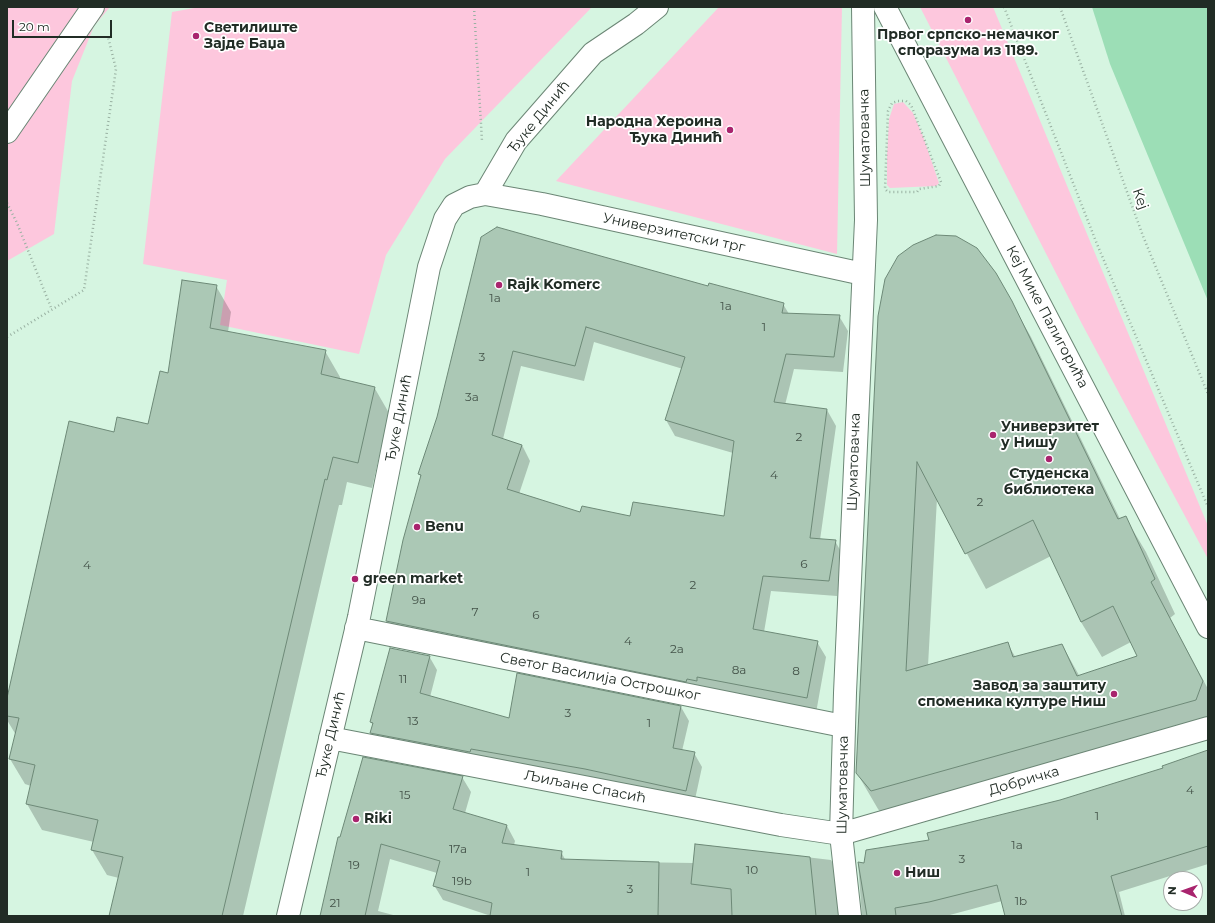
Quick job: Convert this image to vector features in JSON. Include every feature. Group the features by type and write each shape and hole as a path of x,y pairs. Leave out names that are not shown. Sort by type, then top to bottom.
{"street":[{"path":"7,132 93,7"},
{"name":"Ђуке Динић","path":"288,916 356,628 429,267 445,219 454,205 470,197 485,194 516,140 593,53 636,24 657,7"},
{"name":"Шуматовачка","path":"850,916 841,834 843,726 862,274 866,220 863,7"},
{"name":"Кеј Мике Палигорића","path":"885,7 1208,627"},
{"name":"Универзитетски трг","path":"485,194 542,204 862,274"},
{"name":"Светог Василија Острошког","path":"356,628 843,726"},
{"name":"Добричка","path":"841,834 1208,728"},
{"name":"Љиљане Спасић","path":"330,738 781,825 841,834"}],"path":[{"path":"474,7 482,146"},
{"path":"1004,7 1096,244 1208,507"},
{"name":"Кеј","path":"1060,7 1143,236 1208,394"},
{"path":"7,337 84,290 116,69 108,35"},
{"path":"898,101 906,101 911,105 941,182 937,187 919,189 917,192 888,192 885,189 888,112 892,103 898,101"},
{"path":"7,203 17,223 52,310"}],"shaded area":[{"path":"7,7 110,7 94,26 72,81 54,234 7,261"},
{"path":"200,7 592,7 445,159 386,255 359,354 220,325 227,280 143,264 172,12"},
{"path":"719,7 842,7 837,254 556,181"},
{"path":"920,7 993,7 1208,526 1208,559 1082,324"},
{"path":"1092,7 1208,7 1208,301 1110,64"},
{"path":"903,102 913,113 923,136 939,183 936,186 890,188 887,185 889,119 894,104"}],"building":[{"path":"497,227 708,286 709,283 784,303 782,313 840,315 834,357 786,354 774,402 827,409 810,538 836,540 829,581 763,576 753,629 818,641 807,698 697,677 697,681 687,679 686,682 386,621 403,540 421,475 418,474 437,417 481,237","holes":["586,327 685,357 665,420 734,441 724,516 633,502 630,516 582,506 580,512 507,489 522,445 492,435 513,351 575,366"]},
{"path":"936,235 956,236 977,248 996,273 1012,301 1118,519 1126,516 1155,579 1151,582 1203,681 1196,700 871,791 856,773 878,316 885,279 898,256 913,245","holes":["917,462 965,554 1033,520 1081,622 1113,606 1137,656 1077,676 1062,644 1013,657 1008,642 906,671"]},
{"path":"182,280 217,285 210,328 326,350 321,374 375,387 358,463 333,457 327,480 325,479 222,916 109,916 123,857 91,850 98,820 26,804 35,765 9,759 19,718 7,716 7,698 69,421 114,432 117,417 148,424 160,371 168,373"},
{"path":"390,648 430,656 420,693 509,718 517,673 681,706 673,748 695,752 686,791 585,769 471,749 470,752 370,733 373,723 370,722"},
{"path":"1208,750 1208,846 1111,876 1122,916 1005,916 997,885 929,902 895,908 896,916 867,916 858,862 864,863 866,850 929,840 927,833 1060,800 1163,768 1162,766"},
{"path":"363,757 463,776 453,809 507,825 502,843 562,851 561,859 659,862 658,916 490,916 492,903 433,886 440,861 381,844 365,916 320,916 338,837 340,837"},
{"path":"695,844 810,857 816,916 732,916 731,889 691,884"}],"place":[{"name":"Првог српско-немачког споразума из 1189.","path":"968,20"},
{"name":"Светилиште Зајде Баџа","path":"196,36"},
{"name":"Народна Хероина Ђука Динић","path":"730,130"},
{"name":"Rajk Komerc","path":"499,285"},
{"name":"Универзитет у Нишу","path":"993,435"},
{"name":"Студенска библиотека","path":"1049,459"},
{"name":"Benu","path":"417,527"},
{"name":"green market","path":"355,579"},
{"name":"Завод за заштиту споменика културе Ниш","path":"1114,694"},
{"name":"Riki","path":"356,819"},
{"name":"Ниш","path":"897,873"}]}
